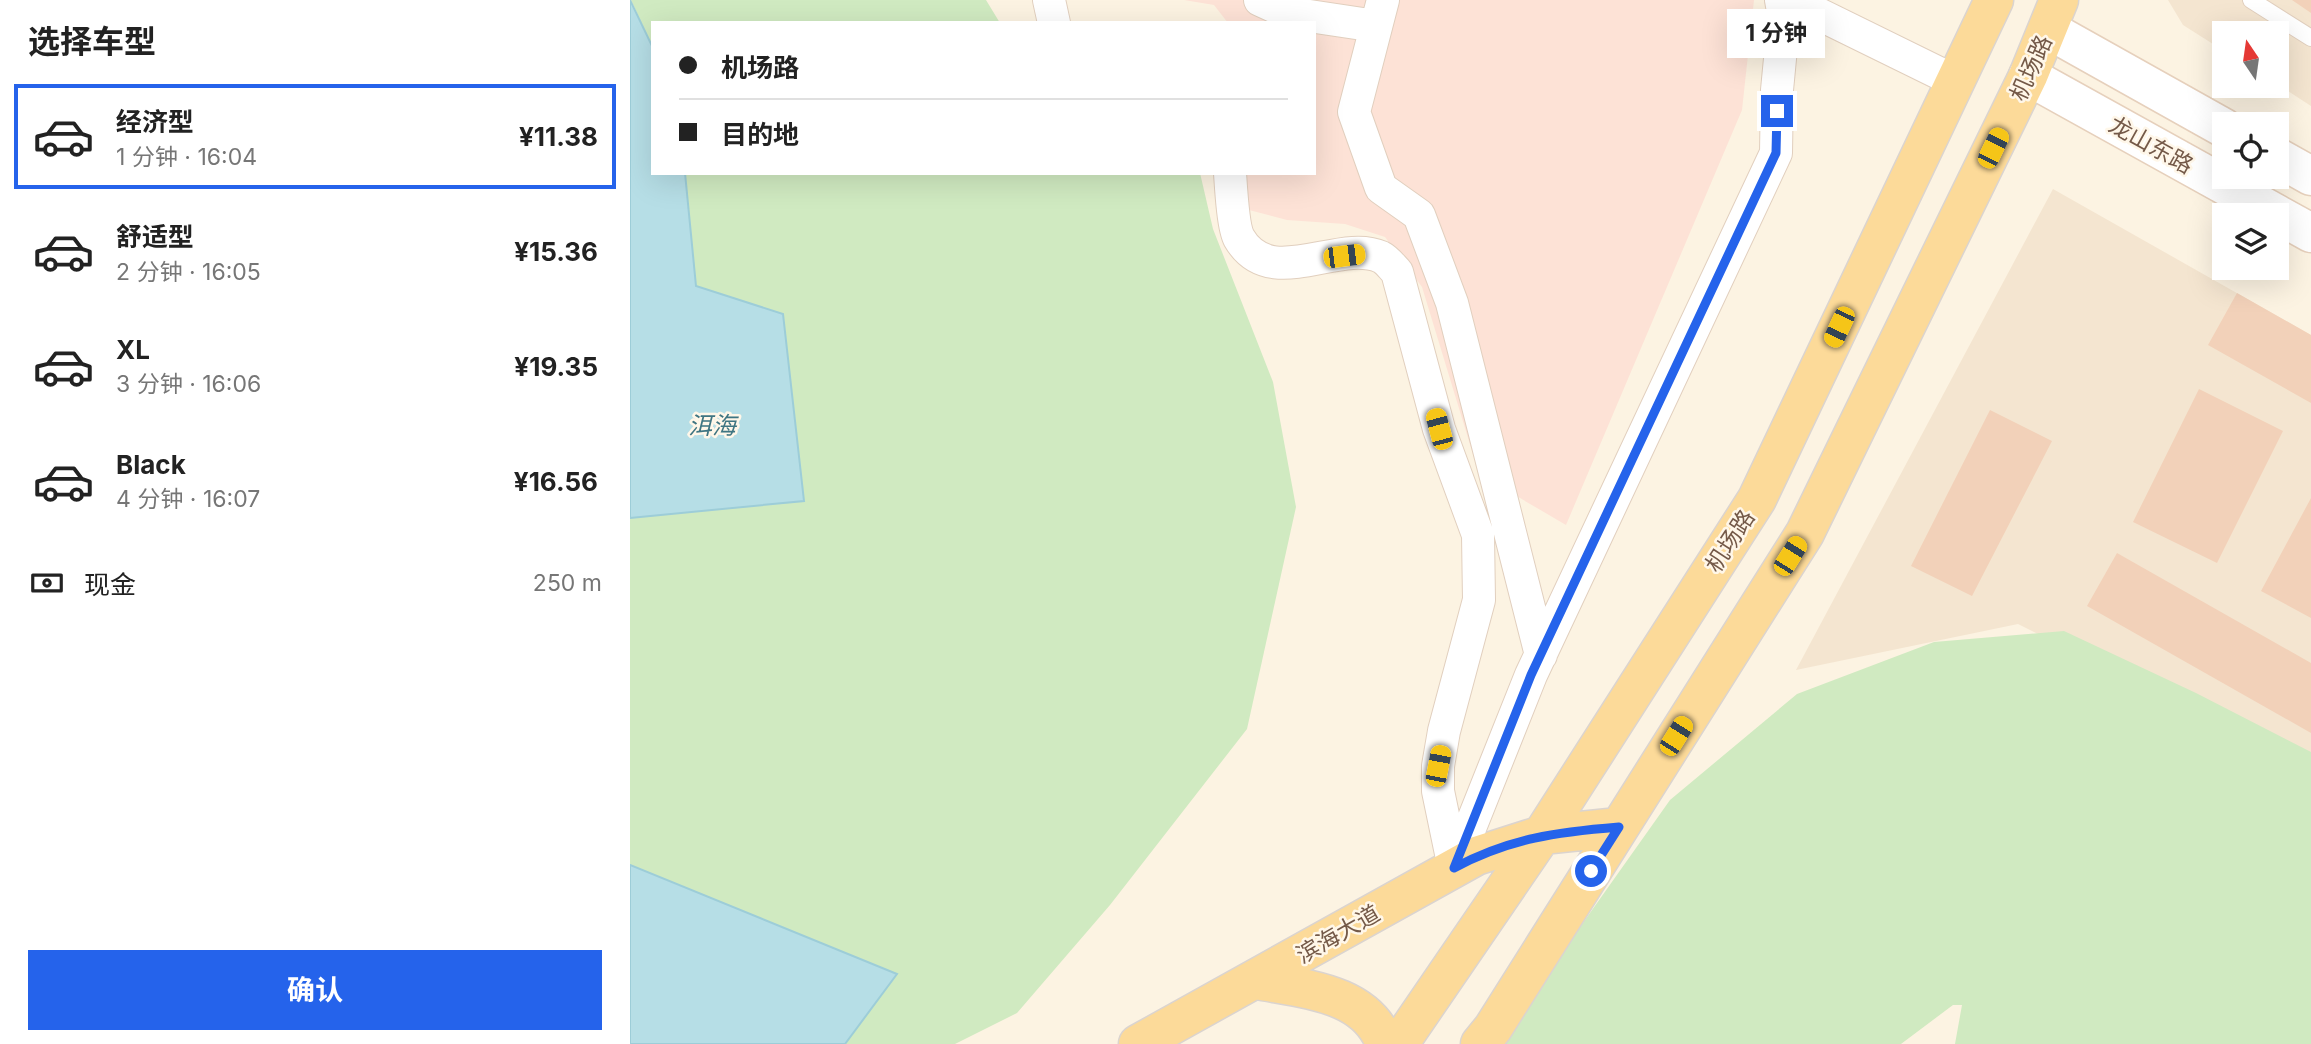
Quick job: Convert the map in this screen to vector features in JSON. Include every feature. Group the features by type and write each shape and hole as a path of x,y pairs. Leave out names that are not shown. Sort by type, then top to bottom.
{"main road":[{"name":"机场路","path":"1399,1044 1542,835 1757,499 1994,0"},
{"name":"机场路","path":"1480,1044 1493,1028 1805,533 2028,76 2054,15"},
{"path":"2054,15 2143,82 2212,121"},
{"name":"龙山东路","path":"2028,76 2311,233"},
{"path":"2118,126 2143,82"},
{"path":"2289,164 2311,176"},
{"name":"滨海大道","path":"1138,1044 1454,868 1497,848 1542,835 1619,827"},
{"path":"1258,979 1325,993 1361,1009 1373,1022 1385,1044"}],"street":[{"path":"1049,0 1054,21"},
{"path":"1260,0 1289,13 1380,13 1354,112 1381,188 1419,215 1452,303 1541,655"},
{"path":"1454,868 1541,655 1776,153 1777,90 1784,17 1781,0"},
{"path":"1790,0 1955,81"},
{"path":"1230,175 1237,236 1255,258 1279,263 1365,253 1383,258 1397,272 1439,429 1478,535 1479,600 1444,731 1438,766 1438,791 1454,868"}],"lane":[{"path":"2251,0 2311,38"}],"shaded area":[{"path":"1184,0 1754,0 1742,110 1566,525 1479,474 1422,287 1385,237 1345,224 1287,220 1249,210 1243,175 1316,175 1316,21 1226,21 1214,5"},
{"path":"2168,0 2311,0 2311,106 2289,92 2289,21 2212,21 2212,43 2183,25"},
{"path":"2053,189 2311,335 2311,771 2018,624 1796,670"}],"green space":[{"path":"631,0 986,0 999,21 651,21 651,44"},
{"path":"685,175 1200,175 1213,229 1273,382 1296,507 1247,729 1110,905 1017,1013 955,1044 845,1044 896,974 630,865 630,518 804,501 696,286"},
{"path":"2064,631 2196,693 2311,752 2311,1044 1955,1044 1962,1005 1953,1005 1901,1044 1497,1044 1670,800 1797,694 1934,642"}],"water":[{"name":"洱海","path":"630,0 651,44 651,175 685,175 696,286 783,314 804,501 630,518"},
{"path":"630,865 897,974 845,1044 630,1044"}],"building":[{"path":"2292,0 2311,0 2311,13"},
{"path":"2237,293 2311,335 2311,403 2208,345"},
{"path":"2199,389 2283,431 2217,563 2133,522"},
{"path":"1990,410 2052,441 1972,596 1911,566"},
{"path":"2311,498 2311,618 2261,591"},
{"path":"2117,553 2311,663 2311,733 2087,606"}],"route":[{"path":"1591,871 1619,827 1542,835 1497,848 1454,868 1531,675 1776,153 1777,111"}]}
